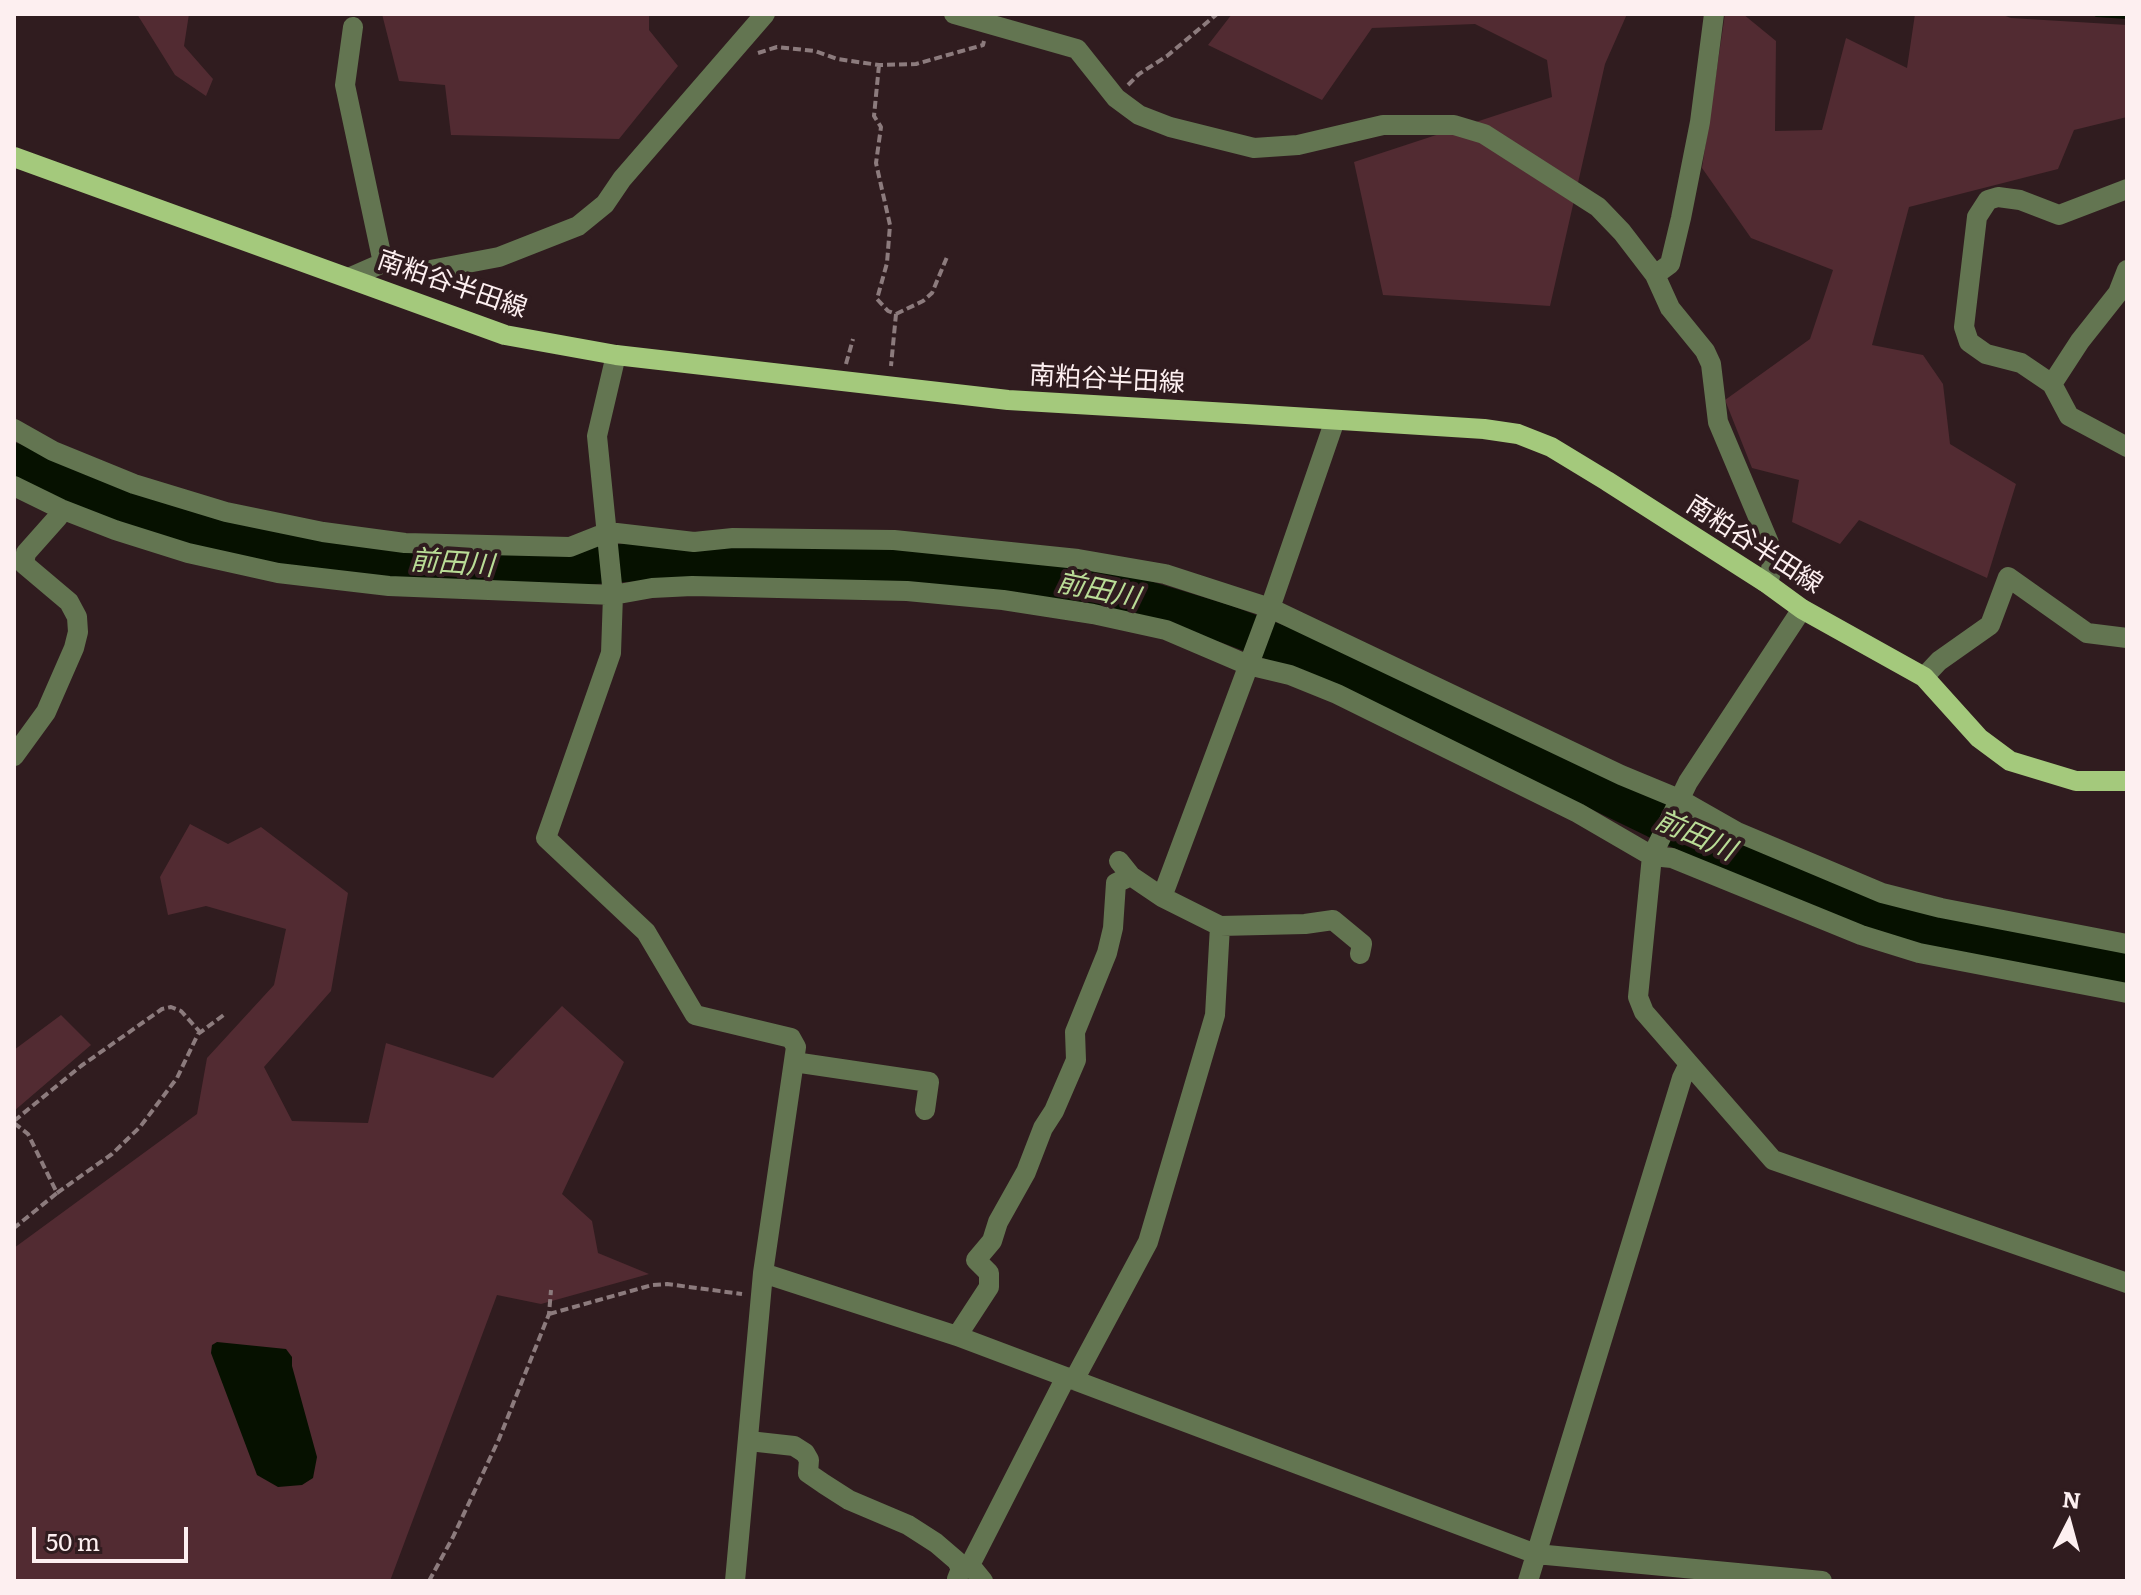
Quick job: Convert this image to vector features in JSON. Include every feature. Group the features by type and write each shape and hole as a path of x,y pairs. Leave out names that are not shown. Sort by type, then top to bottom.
{"main road":[{"name":"南粕谷半田線","path":"14,157 505,335 616,355 1008,400 1518,434 1551,447 1765,582 1802,609 1924,677 1979,738 2010,761 2076,781 2127,781"}],"street":[{"path":"351,277 383,263 425,271 499,257 578,226 605,204 622,179 765,14"},
{"path":"954,14 1077,49 1116,98 1139,115 1170,127 1254,148 1298,145 1383,125 1454,125 1484,134 1598,207 1655,275 1670,308 1697,339 1711,364 1718,422 1769,543 1772,563 1770,576 1765,582"},
{"path":"1655,275 1670,264 1681,218 1700,122 1714,14"},
{"path":"353,27 345,85 383,263"},
{"path":"2127,189 2059,215 2020,200 1998,197 1988,200 1977,217 1964,327 1969,342 1986,354 2021,363 2052,384 2069,416 2127,447"},
{"path":"2052,384 2080,341 2118,293 2127,270"},
{"path":"616,355 597,436 613,595 611,653 546,838 646,932 695,1015 791,1038 796,1047 763,1273 735,1581"},
{"path":"1162,897 1251,660 1335,420"},
{"path":"14,429 53,451 134,484 226,512 323,532 405,543 570,547 608,532 694,542 733,538 894,540 1078,559 1165,574 1268,613 1679,799 1737,832 1882,893 1941,908 2127,944"},
{"path":"14,486 61,509 188,553 278,573 389,586 613,595 652,588 692,586 907,591 1003,600 1093,614 1166,630 1337,694 1655,851 1861,935 1919,953 2127,993"},
{"path":"14,756 46,712 78,632 77,617 69,602 24,564 26,553 58,517 61,509"},
{"path":"1924,677 1939,661 1990,625 2008,577 2087,633 2127,638"},
{"path":"1802,609 1679,799 1655,851 1638,997 1644,1012 1773,1160 2127,1283"},
{"path":"957,1336 989,1287 989,1273 976,1260 992,1241 998,1222 1026,1172 1043,1128 1054,1111 1076,1060 1075,1032 1107,953 1113,928 1116,883 1125,868 1162,897 1220,926 1305,924 1333,920 1362,944 1360,954"},
{"path":"749,1441 794,1446 809,1460 808,1473 849,1500 908,1525 936,1543 968,1574 1070,1379 1148,1242 1215,1015 1220,926"},
{"path":"794,1062 929,1082 925,1110"},
{"path":"1528,1581 1682,1078 1689,1064"},
{"path":"763,1273 957,1336 1536,1554 1822,1581"}],"path":[{"path":"1116,98 1139,74 1167,56 1217,14"},
{"path":"752,55 777,47 815,51 837,59 879,65 916,64 983,45 985,23"},
{"path":"879,65 874,116 881,127 876,163 890,225 887,263 877,299 888,311 896,314 923,301 932,293 947,257"},
{"path":"889,387 896,314"},
{"path":"57,1193 28,1134 14,1122 81,1066 162,1009 171,1007 181,1011 200,1032"},
{"path":"14,1228 112,1154 140,1127 177,1078 200,1032 225,1014"},
{"path":"549,1314 652,1285 667,1284 761,1297"},
{"path":"429,1581 499,1439 549,1314 551,1290"}],"shaded area":[{"path":"137,14 189,14 184,46 213,79 206,96 175,75"},
{"path":"382,14 649,14 649,30 678,66 619,139 451,135 445,85 399,81"},
{"path":"1232,14 1627,14 1605,64 1550,306 1383,295 1354,162 1552,97 1547,60 1475,24 1372,28 1322,100 1208,45"},
{"path":"1725,14 1743,14 1776,41 1775,131 1822,130 1846,38 1907,68 1915,14 2000,14 2011,18 2127,25 2127,117 2074,130 2058,169 1909,207 1872,345 1923,355 1943,384 1950,444 2016,484 1987,578 1859,520 1840,544 1792,522 1799,480 1752,468 1725,400 1810,339 1833,270 1751,238 1702,168"},
{"path":"190,824 228,844 261,827 348,893 331,991 264,1067 292,1121 368,1123 386,1043 493,1078 562,1006 624,1062 562,1194 592,1221 598,1253 649,1274 541,1304 497,1295 390,1581 14,1581 14,1248 197,1114 207,1058 274,985 286,929 206,906 168,915 160,877"},
{"path":"61,1015 91,1045 14,1111 14,1050"},
{"path":"217,1342 286,1349 292,1357 317,1457 313,1478 302,1485 278,1487 257,1475 211,1353 212,1345"}],"waterway":[{"path":"2097,14 2127,16"},
{"name":"前田川","path":"14,462 51,480 167,523 320,555 437,566 533,569 670,560 914,566 1003,573 1127,594 1226,624 1317,658 1655,819 1873,914 1930,931 2127,966"}]}
